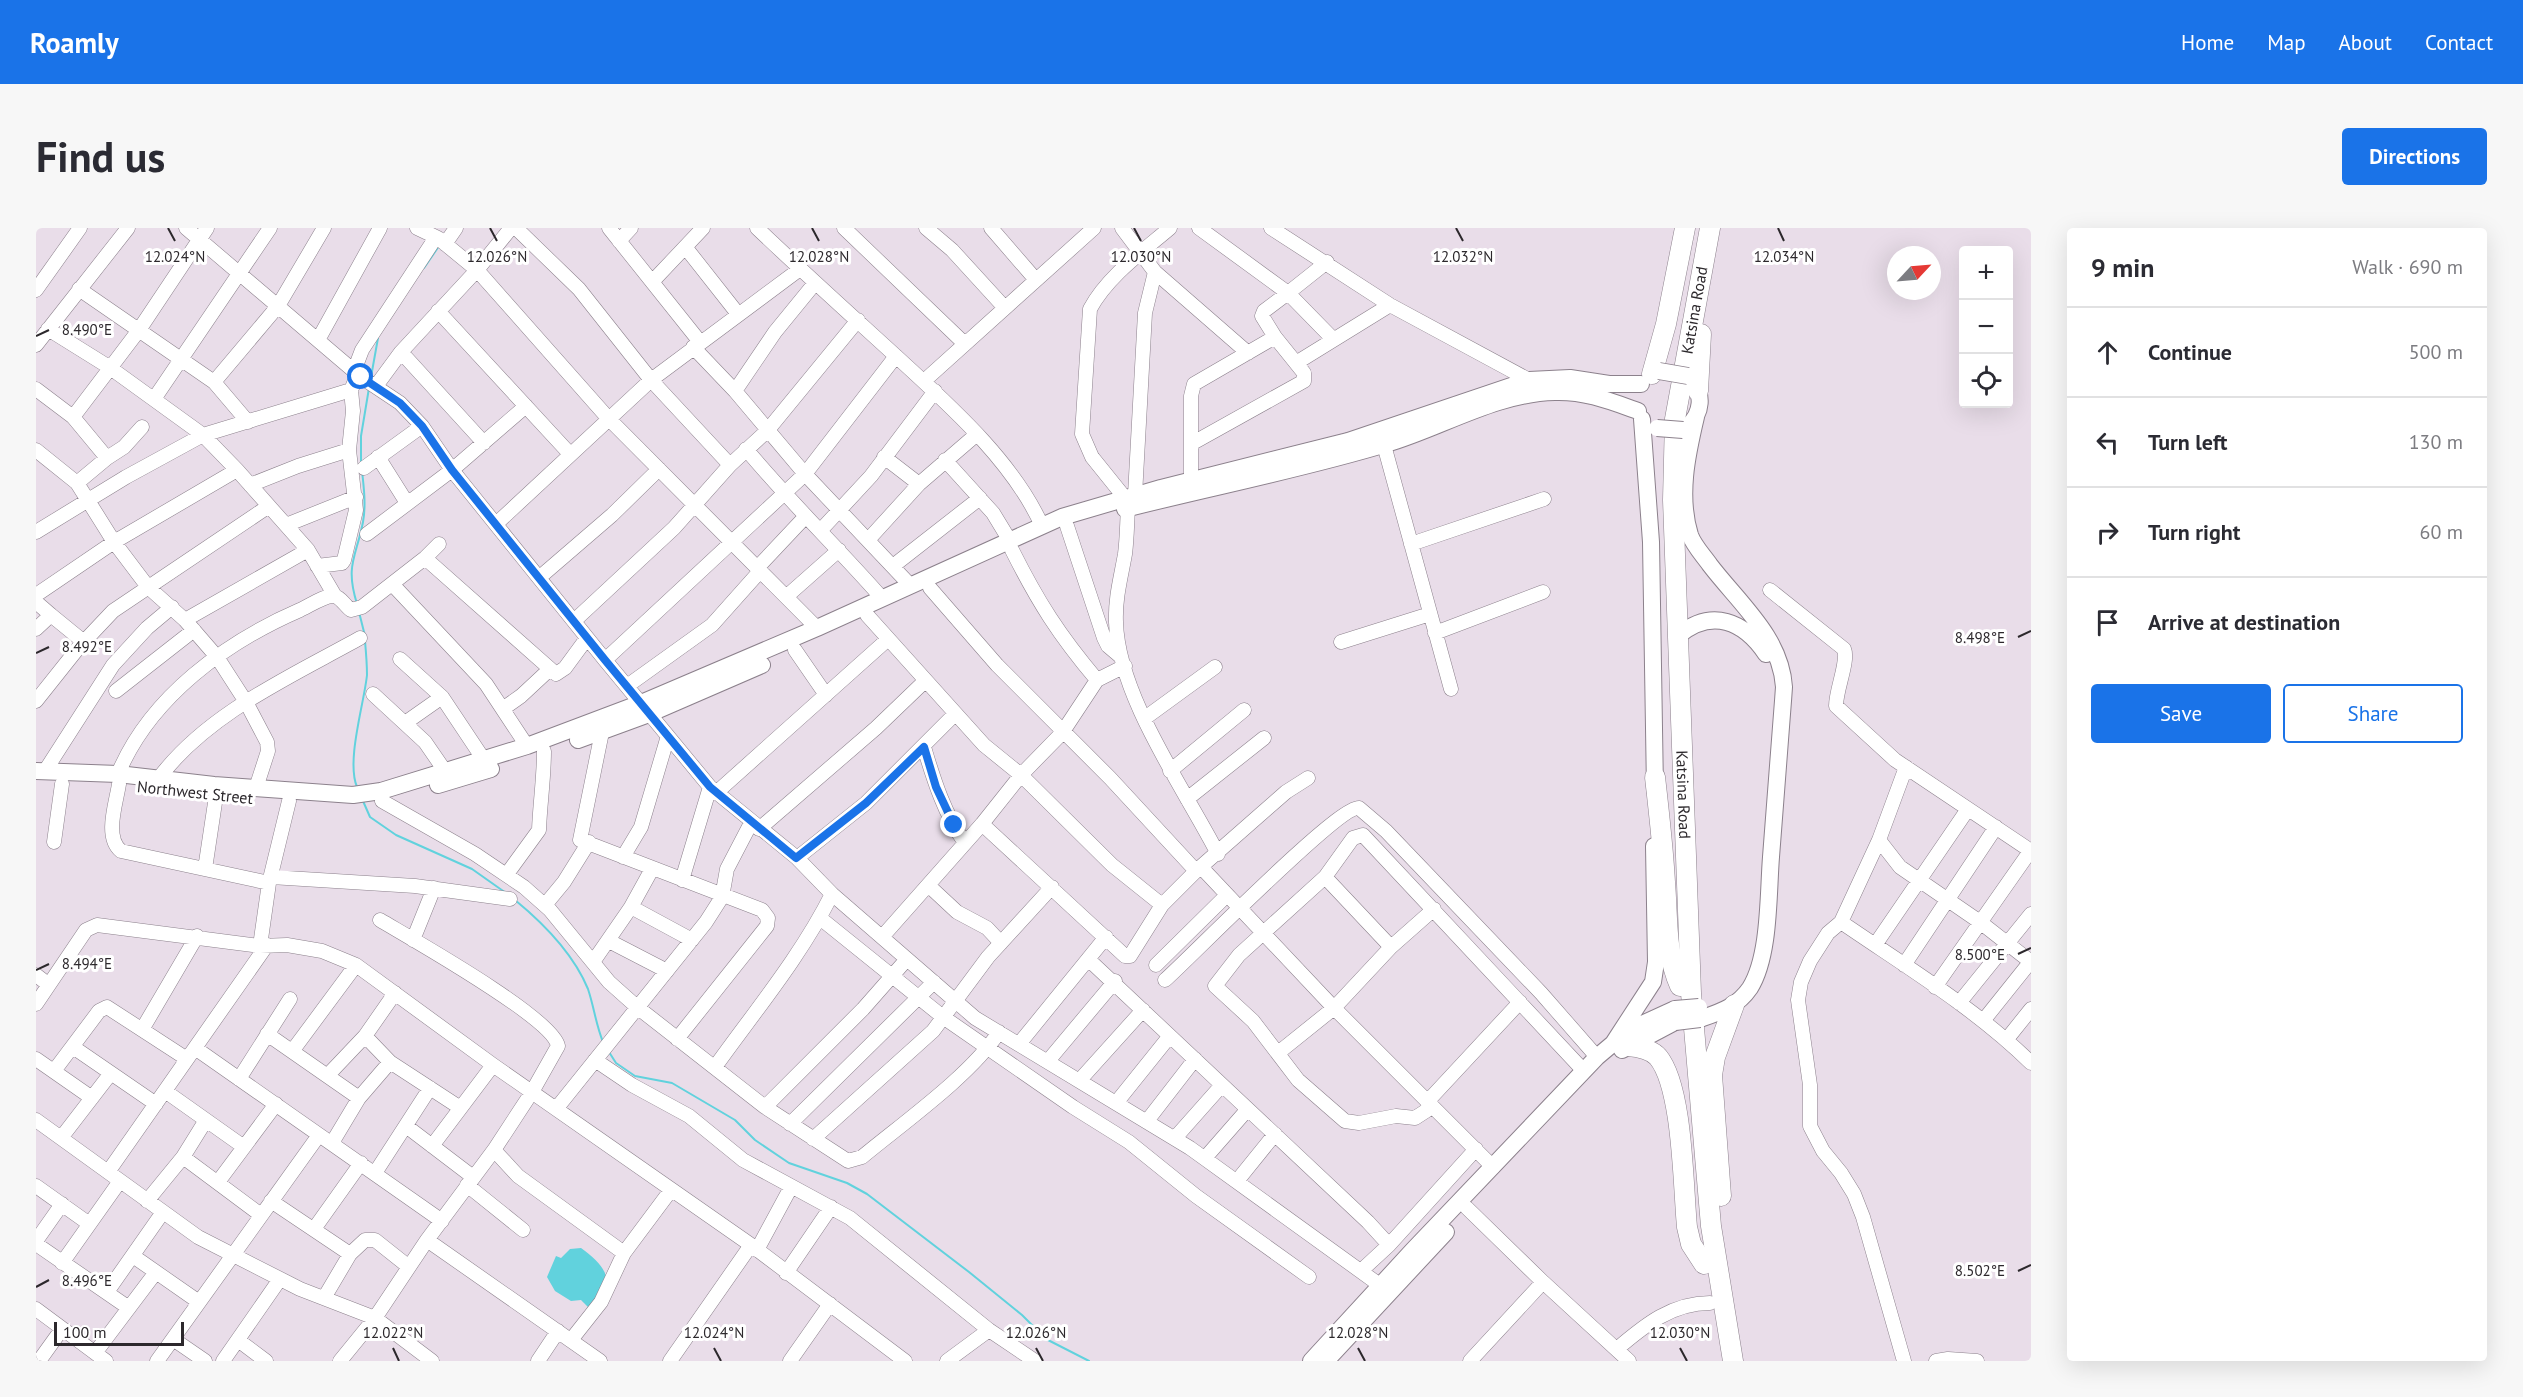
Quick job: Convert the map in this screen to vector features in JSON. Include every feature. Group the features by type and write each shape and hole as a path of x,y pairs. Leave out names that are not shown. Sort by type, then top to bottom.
{"highway":[{"path":"1651,376 1666,324 1685,228"},
{"name":"Katsina Road","path":"1699,228 1668,383 1661,442 1680,986 1709,1259 1733,1361"},
{"name":"Katsina Road","path":"1710,228 1673,436 1691,993 1704,1159 1710,1304 1720,1361"},
{"path":"1693,384 1701,330 1723,228"},
{"path":"1655,777 1665,885 1667,941 1672,968 1680,986"},
{"path":"1621,1044 1644,1048 1657,1056 1667,1074 1674,1097 1687,1227 1691,1244 1709,1259 1724,1239 1712,1075 1715,1057 1734,1005"}],"main road":[{"path":"1311,1361 1467,1208 1621,1044 1653,982 1655,777 1651,542 1638,393 1651,376"},
{"path":"365,800 544,751 602,732 645,709 910,585 1011,545 1191,480 1348,441 1529,380 1570,378 1609,384 1651,376 1693,384 1700,400 1685,460 1685,500 1690,536 1701,554 1767,636 1783,671 1767,921 1757,970 1750,988 1725,1011 1675,1016 1597,1057 1493,1167 1385,1288 1326,1361"},
{"path":"365,800 446,771 645,709 795,650 930,588 1042,526 1130,501 1384,445 1462,416 1518,398 1542,393 1584,392 1640,415 1648,426 1657,428 1683,430 1696,417"},
{"path":"1679,635 1689,627 1714,620 1747,630 1768,656 1774,688 1752,955 1739,988 1700,1013"},
{"name":"Northwest Street","path":"39,774 118,779 216,795 289,801 365,800"},
{"name":"Northwest Street","path":"39,774 62,784 159,778 365,800"}],"street":[{"path":"36,290 80,228"},
{"path":"186,228 204,234 239,273 358,374 400,403 422,426 452,470 540,577 586,638 714,790 796,858 832,894 975,1018 1175,1138 1385,1288"},
{"path":"154,399 184,358 270,228"},
{"path":"214,382 278,306 324,228"},
{"path":"318,340 380,228"},
{"path":"417,228 441,240 477,270 609,418 817,628"},
{"path":"317,566 342,563 355,518 356,496 349,450 353,411 351,390 358,374 362,350 441,240 456,228"},
{"path":"375,385 401,352 477,270 511,228"},
{"path":"516,228 579,289 651,380 730,465"},
{"path":"609,228 652,282 696,344 767,431 910,585"},
{"path":"619,241 631,228"},
{"path":"652,282 686,248 702,228"},
{"path":"757,228 935,391 977,434 1033,506 1042,526"},
{"path":"844,228 965,344"},
{"path":"926,228 952,250 1005,308"},
{"path":"991,228 1036,280"},
{"path":"924,381 1094,228"},
{"path":"1122,228 1155,272 1248,353"},
{"path":"1130,501 1092,457 1082,434 1090,309 1096,298 1140,253 1170,228"},
{"path":"1199,228 1288,293 1332,338"},
{"path":"1271,228 1327,262 1390,305 1529,380"},
{"path":"119,231 79,289 40,336 109,368 203,435 308,550 335,596 348,609 358,608 393,585 439,544"},
{"path":"73,417 139,330 204,234"},
{"path":"686,248 738,314"},
{"path":"1191,444 1304,381 1306,377 1275,337 1263,319 1262,313 1327,262"},
{"path":"496,524 651,380 696,344 800,269"},
{"path":"1155,272 1145,313 1130,501 1116,615 1123,662 1145,718 1170,771 1218,854"},
{"path":"735,391 775,332 815,283"},
{"path":"79,289 184,358 214,382 248,422"},
{"path":"1296,363 1332,338 1390,305"},
{"path":"438,311 570,454"},
{"path":"574,621 674,528 730,465 767,431 858,320"},
{"path":"1191,480 1194,384 1275,337"},
{"path":"401,352 484,443"},
{"path":"605,660 785,495 805,474 896,356"},
{"path":"36,389 73,417 107,458"},
{"path":"36,532 88,499 203,435 351,390"},
{"path":"820,531 884,457 935,391"},
{"path":"367,534 452,470 526,406"},
{"path":"364,468 422,426"},
{"path":"77,483 124,447 142,427"},
{"path":"868,540 919,484 977,434"},
{"path":"1384,445 1451,689"},
{"path":"746,449 785,495 839,549 882,597"},
{"path":"36,450 77,483 114,543 148,587 190,625 217,657 246,702 267,742 268,751 256,788"},
{"path":"250,485 298,466 349,450"},
{"path":"378,457 408,503"},
{"path":"884,457 919,484"},
{"path":"945,460 980,498 1011,545 1040,605 1061,638 1097,680"},
{"path":"540,577 612,515 659,469"},
{"path":"36,595 114,543 237,470"},
{"path":"286,525 356,496"},
{"path":"893,566 980,498"},
{"path":"1411,544 1544,499"},
{"path":"36,701 113,610 269,506"},
{"path":"627,686 712,625 806,516"},
{"path":"1066,526 1108,646 1123,662"},
{"path":"787,596 839,549"},
{"path":"116,691 190,625 308,550"},
{"path":"425,558 556,674 562,672 586,638"},
{"path":"393,585 486,684 527,746"},
{"path":"930,588 997,665 1062,733 1110,778 1198,869 1241,908 1334,1008 1493,1167"},
{"path":"1770,590 1844,649 1847,659 1837,685 1836,706 1906,767 2031,851 1935,987"},
{"path":"1435,633 1543,592"},
{"path":"335,596 291,614 217,657 190,678 148,723 126,756 118,779 112,834 116,846 121,851 270,880 363,881 510,899"},
{"path":"36,602 84,642"},
{"path":"39,774 113,665 147,628 172,607"},
{"path":"1341,642 1430,614"},
{"path":"36,629 51,615"},
{"path":"867,615 887,640 984,745 1021,775 1112,865 1162,905"},
{"path":"1099,618 1116,615"},
{"path":"159,778 199,736 246,702 360,638"},
{"path":"682,880 714,790 887,640"},
{"path":"795,650 826,695"},
{"path":"400,659 442,697 484,760"},
{"path":"882,937 982,824 1021,775 1062,733 1097,680 1123,662"},
{"path":"1145,718 1215,667"},
{"path":"504,708 521,696 550,669"},
{"path":"556,1109 692,940 722,897 727,869 755,826 876,728 925,681"},
{"path":"373,694 425,742 446,771"},
{"path":"405,723 442,697"},
{"path":"1170,771 1244,710"},
{"path":"796,858 866,803 956,714"},
{"path":"602,732 580,840 722,897 762,910 768,918 766,926 676,1040"},
{"path":"623,857 641,827 668,736"},
{"path":"1187,799 1264,738"},
{"path":"924,747 936,787 965,843"},
{"path":"507,874 540,830 538,808 544,776 544,751"},
{"path":"1904,1361 1863,1217 1854,1194 1841,1173 1822,1151 1810,1126 1810,1085 1798,1000 1801,982 1810,961 1828,933 1841,922 1879,840 1906,767"},
{"path":"982,824 1125,956 1130,956 1162,905 1198,869 1218,854 1280,797 1308,778"},
{"path":"54,842 62,784"},
{"path":"205,869 216,795"},
{"path":"365,800 507,874 545,905 609,982 676,1040 715,1067 765,1107 848,1161 862,1157 987,1049 999,1032"},
{"path":"108,1172 263,946 270,880 289,801"},
{"path":"1165,980 1304,848 1354,808 1372,818 1430,876 1541,993 1597,1057"},
{"path":"1875,945 1968,809"},
{"path":"1904,965 1996,827"},
{"path":"1520,1002 1430,1105 1415,1118 1396,1116 1359,1123 1345,1121 1306,1088 1253,1021 1215,986 1239,955 1325,877 1353,838 1363,835 1434,909 1583,1070"},
{"path":"1879,840 1900,867 1980,922 2031,962 1983,1021"},
{"path":"545,905 564,882 589,842"},
{"path":"593,962 631,907 652,869"},
{"path":"1416,891 1430,876"},
{"path":"1325,877 1391,947"},
{"path":"928,885 957,912 987,928 1001,943"},
{"path":"813,1139 933,1031 1001,943 1052,887"},
{"path":"413,940 434,888"},
{"path":"715,1067 820,918 832,894"},
{"path":"1156,966 1227,895"},
{"path":"631,907 692,940"},
{"path":"1278,1053 1334,1008 1391,947 1434,909"},
{"path":"1959,1004 2031,914"},
{"path":"820,918 943,1017 987,1049 1129,1142 1196,1196 1309,1277"},
{"path":"340,1361 375,1318 427,1240 494,1149 532,1092 556,1049 556,1039 535,1019 485,983 380,920"},
{"path":"1841,922 1983,1021 2007,1039 2030,1061"},
{"path":"36,1004 86,930 92,926 197,936 263,946 287,945 322,951 356,965 493,1065 754,1248 905,1361"},
{"path":"143,1028 197,936"},
{"path":"1019,1044 1106,937"},
{"path":"609,941 667,971"},
{"path":"765,1107 907,959"},
{"path":"1088,959 1114,981 1169,1037 1195,1059 1246,1110 1275,1134 1389,1245"},
{"path":"293,1050 356,965"},
{"path":"36,975 50,985"},
{"path":"1048,1061 1114,981"},
{"path":"790,1124 934,982"},
{"path":"328,1075 365,1036 395,993"},
{"path":"239,1079 290,999"},
{"path":"54,1071 99,1011 107,1007 239,1079 442,1221"},
{"path":"2007,1039 2031,1009"},
{"path":"1079,1081 1143,1010"},
{"path":"267,1034 359,1098"},
{"path":"365,1036 390,1062 459,1107"},
{"path":"1116,1102 1169,1037"},
{"path":"73,1047 156,1104"},
{"path":"601,1053 620,1078 689,1116 743,1160 831,1207 861,1226 914,1272 989,1330 1035,1361"},
{"path":"36,1059 92,1098"},
{"path":"1147,1121 1195,1059"},
{"path":"332,1143 359,1098 390,1062"},
{"path":"432,1146 459,1107 493,1065"},
{"path":"61,1138 111,1073"},
{"path":"1175,1138 1222,1085"},
{"path":"375,1173 430,1088"},
{"path":"165,1091 244,1147"},
{"path":"218,1182 276,1104"},
{"path":"1205,1158 1246,1110"},
{"path":"36,1120 198,1237 280,1279 375,1318 432,1361"},
{"path":"147,1201 183,1157 206,1120"},
{"path":"406,1126 432,1146 523,1230"},
{"path":"1237,1181 1275,1134"},
{"path":"157,1361 319,1135"},
{"path":"494,1149 518,1176 624,1253"},
{"path":"1362,1270 1389,1245 1476,1149"},
{"path":"183,1157 261,1215"},
{"path":"314,1229 361,1163"},
{"path":"62,1263 88,1223 120,1181"},
{"path":"36,1186 88,1223"},
{"path":"670,1361 754,1248 791,1187"},
{"path":"571,1340 601,1302 624,1253 671,1190"},
{"path":"272,1201 350,1254"},
{"path":"62,1204 36,1243 129,1308"},
{"path":"786,1273 831,1207"},
{"path":"1467,1208 1543,1282 1618,1348 1629,1361"},
{"path":"107,1293 163,1212"},
{"path":"324,1298 350,1254 370,1239 375,1240 409,1267"},
{"path":"427,1240 600,1361"},
{"path":"133,1256 199,1302"},
{"path":"36,1310 100,1357 129,1308 156,1272"},
{"path":"223,1361 280,1279"},
{"path":"1470,1361 1543,1282"},
{"path":"790,1361 830,1304"},
{"path":"1618,1348 1661,1316 1682,1307 1710,1304"},
{"path":"39,1361 62,1329"},
{"path":"947,1361 989,1330"},
{"path":"538,1361 558,1331"},
{"path":"173,1339 205,1361"},
{"path":"238,1340 266,1361"},
{"path":"1936,1361 1977,1361"}],"water":[{"path":"581,1248 597,1262 606,1276 604,1291 588,1307 581,1300 571,1301 555,1291 547,1277 556,1256 561,1258 570,1249"}],"waterway":[{"path":"424,268 439,246"},
{"path":"371,377 378,338"},
{"path":"361,463 361,436 369,388"},
{"path":"357,604 352,570 364,516 362,471"},
{"path":"359,612 365,636"},
{"path":"357,787 354,763 367,675 365,641"},
{"path":"363,801 370,817 396,835 472,869 506,893"},
{"path":"515,900 547,929 575,964 588,989 603,1042"},
{"path":"609,1052 616,1063 635,1076 672,1083 735,1120 755,1140 789,1163 847,1183 867,1194 969,1272 1022,1315 1046,1339 1089,1361"}],"route":[{"path":"361,377 400,403 422,426 452,470 710,787 796,858 854,814 924,747 936,787 954,825"}]}
